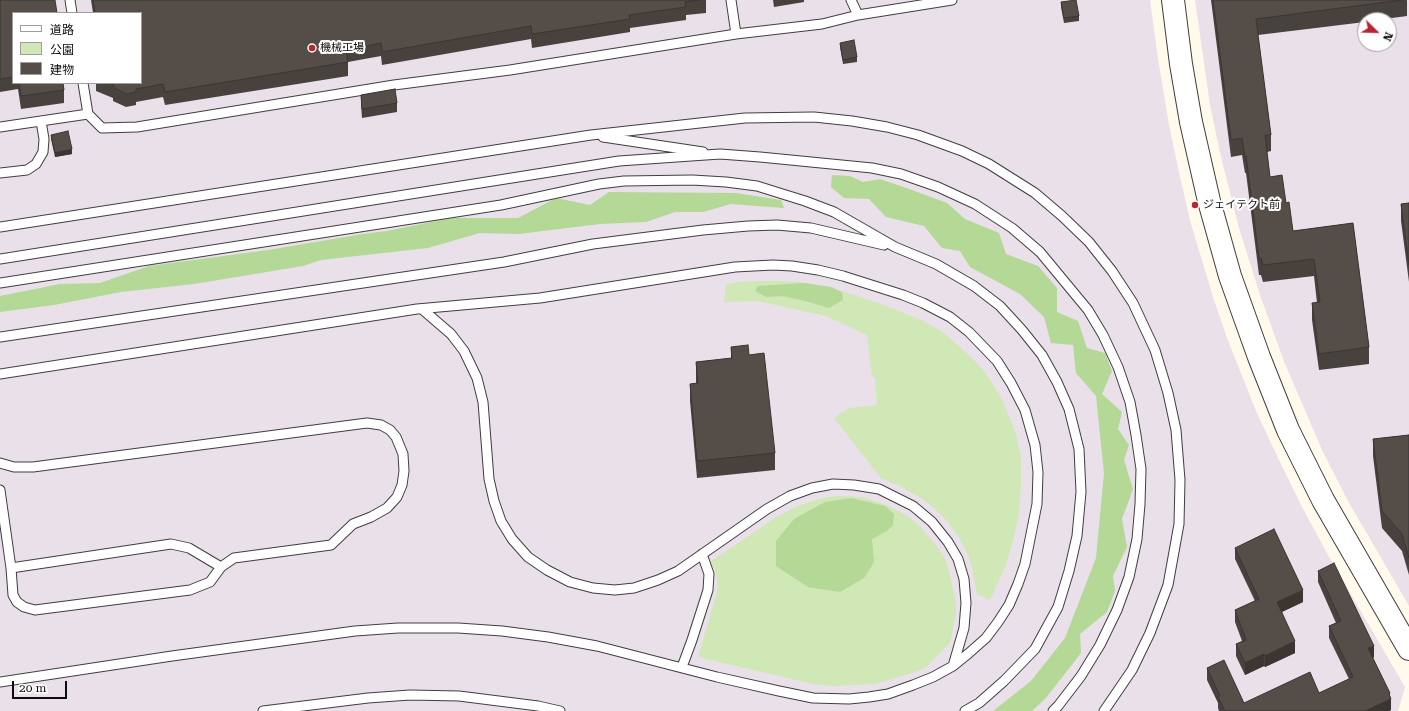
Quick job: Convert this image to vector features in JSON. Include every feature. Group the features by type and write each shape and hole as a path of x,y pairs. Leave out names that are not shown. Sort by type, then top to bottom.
{"street":[{"path":"1172,0 1191,122 1209,201 1230,276 1258,357 1288,430 1323,500 1409,649"}],"lane":[{"path":"70,0 72,12"},
{"path":"731,0 736,34"},
{"path":"851,0 858,15"},
{"path":"83,84 88,114 102,128 137,127 386,87 510,70 736,34 822,24 858,15 952,0"},
{"path":"0,127 88,114"},
{"path":"0,227 591,135 745,118 814,117 852,121 887,127 943,143 989,164 1035,193 1089,242 1133,303 1155,350 1168,393 1176,430 1180,480 1179,524 1168,585 1147,640 1132,670 1104,711"},
{"path":"0,174 27,170 36,164 43,152 44,139 41,121"},
{"path":"591,135 720,154 872,168 901,174 938,187 975,204 1012,228 1040,252 1088,310 1103,335 1118,367 1130,402 1141,469 1137,539 1129,577 1117,610 1100,645 1081,676 1053,711"},
{"path":"0,258 619,161 720,154"},
{"path":"0,282 493,206 599,184 624,181 692,180 758,186 834,212 895,247 936,264 974,286 1000,306 1042,355 1057,382 1069,409 1079,449 1081,492 1077,536 1069,571 1058,607 1035,649 1004,682 979,703 965,711"},
{"path":"0,337 504,262 593,244 703,230 748,226 811,228 895,247"},
{"path":"0,374 422,309 540,298 735,267 773,265 818,270 843,276 903,295 923,303 950,317 983,345 997,361 1011,383 1025,410 1031,428 1038,472 1037,504 1030,542 1018,584 1009,605 998,622 986,638 953,666 926,679 888,694 869,697 831,699 813,698 597,646 548,637 502,631 458,628 354,631 0,682"},
{"path":"422,309 451,334 464,351 477,378 483,402 490,479 494,501 501,521 512,539 528,557 547,570 570,582 593,588 616,590 634,588 678,571 767,509 790,496 833,484 854,484 879,489 913,506 932,522 948,542 958,559 964,579 966,603 964,628 953,666"},
{"path":"0,463 14,467 33,467 368,423 390,430 396,437 403,454 404,471 402,486 397,497 387,508 353,524 331,545 234,558 221,567 210,582 190,590 35,610 24,607 17,602 13,595 11,568 0,490"},
{"path":"11,568 171,544 189,548 221,567"},
{"path":"682,667 692,640 709,583 709,574 702,554"},
{"path":"263,711 368,698 410,695 459,696 538,706 560,711"}],"shaded area":[{"path":"0,0 1150,0 1169,125 1180,177 1191,224 1227,338 1256,411 1302,507 1328,555 1405,687 1398,711 0,711"},
{"path":"1195,0 1409,0 1409,606 1348,501 1323,452 1285,364 1261,298 1239,228 1221,157 1210,105"}],"green space":[{"path":"832,175 850,176 863,182 880,179 912,190 947,203 965,219 999,233 1006,254 1038,266 1057,288 1057,312 1078,321 1087,348 1105,353 1112,371 1102,394 1122,412 1118,429 1129,445 1124,460 1133,489 1122,519 1127,547 1113,576 1115,591 1107,612 1080,634 1081,653 1045,699 1032,711 993,711 1031,681 1065,638 1096,558 1104,473 1096,396 1076,373 1073,345 1051,343 1044,317 1020,294 970,267 960,251 942,248 924,226 886,217 869,199 844,198 831,187"},
{"path":"609,192 736,193 781,200 784,208 731,204 703,212 675,212 646,222 600,224 519,234 480,233 428,248 321,260 303,266 194,284 121,292 54,305 0,312 0,296 60,284 100,283 149,266 268,250 387,231 451,218 518,218 556,198 590,205"},
{"path":"750,281 801,282 845,292 878,303 919,319 940,330 971,357 984,371 1005,406 1016,434 1021,458 1019,513 1013,541 1006,565 990,600 977,594 967,552 958,536 946,520 921,498 900,486 881,478 834,418 849,408 877,405 875,378 872,376 867,335 826,316 758,301 724,302 726,284"},
{"path":"805,283 831,287 842,292 843,300 829,308 783,296 766,297 755,291 758,286"},
{"path":"837,496 865,498 889,506 919,525 939,549 946,561 956,602 956,613 950,643 926,667 912,673 875,684 834,686 813,684 698,657 717,592 717,578 715,570 710,562 775,518 797,506 823,498"},
{"path":"851,498 885,506 894,514 893,525 887,531 872,539 874,562 864,578 840,592 808,587 776,566 776,541 794,519 825,502"}],"building":[{"path":"0,0 55,0 57,12 12,12 12,77 0,79"},
{"name":"機械工場","path":"93,0 700,0 685,2 686,7 629,15 630,19 532,34 531,26 382,52 381,43 346,50 348,62 165,92 163,84 136,89 136,92 126,94 113,87 114,85 111,84 142,84 142,12 95,12"},
{"path":"1076,0 1079,16 1064,18 1061,2"},
{"path":"1213,0 1402,0 1256,19 1271,135 1265,135 1270,177 1282,175 1286,203 1289,202 1293,231 1353,223 1369,347 1319,354 1312,303 1320,302 1314,259 1263,265 1261,258 1259,259 1246,156 1245,157 1242,138 1231,140"},
{"path":"854,40 857,57 843,60 840,43"},
{"path":"19,84 63,84 64,90 21,96"},
{"path":"395,89 397,103 362,109 361,95"},
{"path":"68,131 72,149 55,153 51,135"},
{"path":"1409,203 1409,265 1401,204"},
{"path":"748,345 749,355 764,353 775,453 697,461 690,384 698,383 696,362 732,358 731,347"},
{"path":"1409,435 1409,558 1402,534 1382,511 1373,439"},
{"path":"1274,529 1303,590 1277,602 1295,641 1265,656 1264,654 1245,663 1236,644 1246,640 1235,610 1259,599 1235,548"},
{"path":"1334,563 1374,646 1368,648 1390,693 1391,699 1365,711 1225,711 1207,668 1224,660 1244,703 1310,672 1319,693 1353,677 1329,626 1341,621 1318,571"}],"place":[{"name":"機械工場","path":"312,48"},
{"name":"ジェイテクト前","path":"1195,205"}]}
